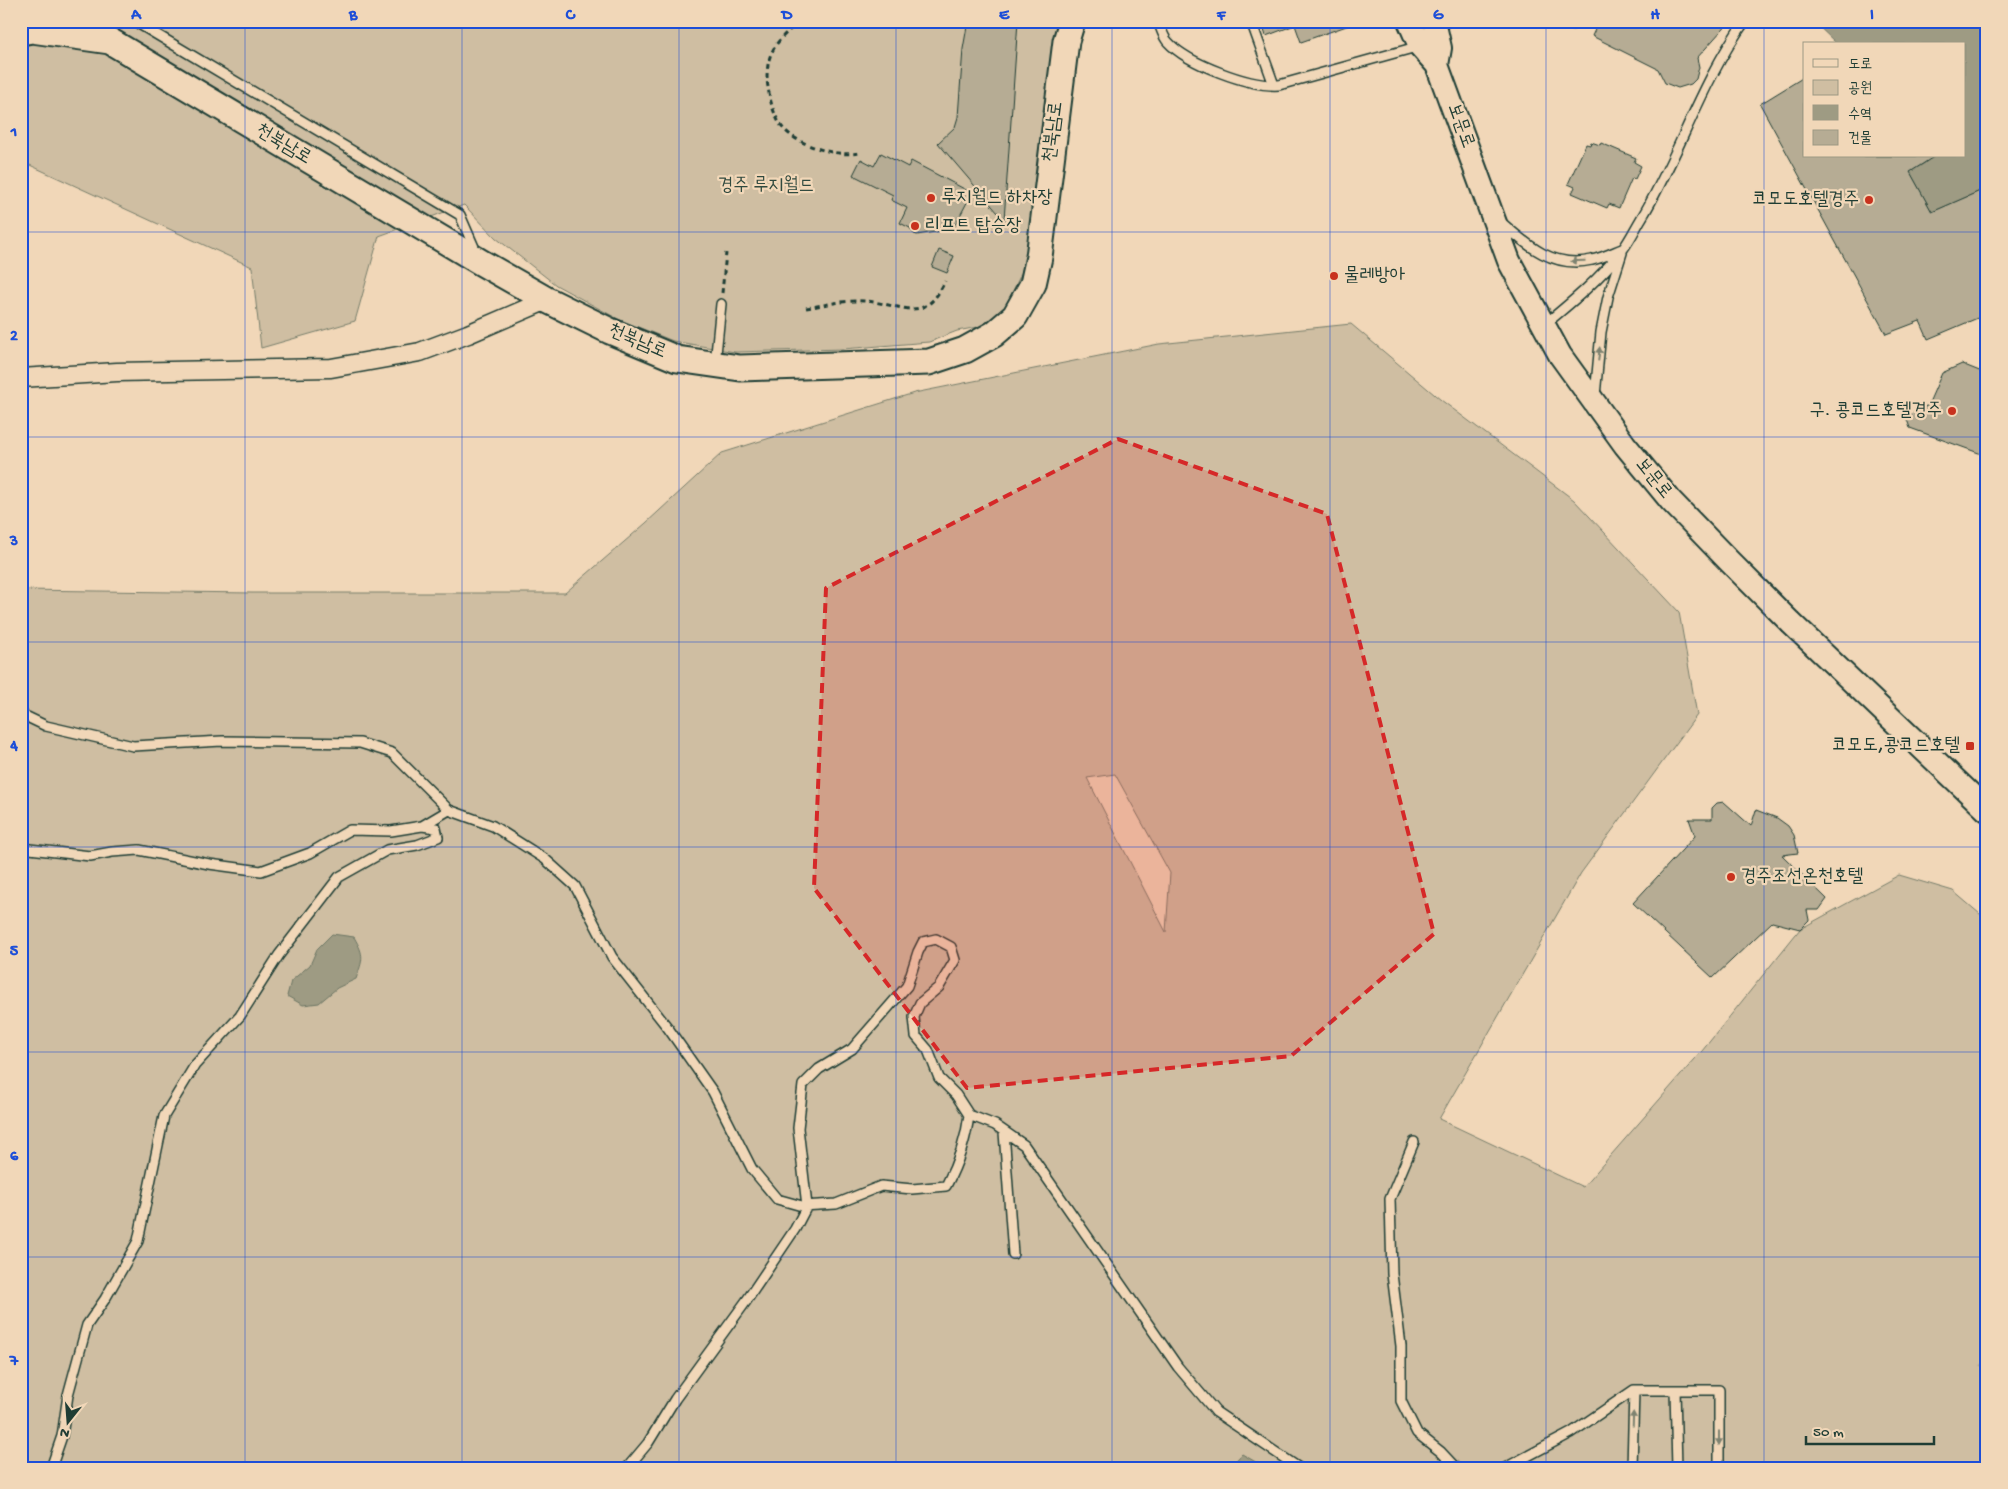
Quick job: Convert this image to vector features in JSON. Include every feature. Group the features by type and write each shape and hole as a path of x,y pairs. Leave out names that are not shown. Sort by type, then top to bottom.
{"main road":[{"name":"천북남로","path":"21,32 32,30 110,41 547,300 610,331 677,359 740,368 929,362 965,350 994,334 1015,316 1032,284 1039,257 1066,41 1072,21"}],"street":[{"path":"78,21 110,41"},
{"name":"보문로","path":"1410,21 1420,46 1437,65 1509,261 1560,355 1625,445 1671,501 1791,623 1987,810"},
{"name":"보문로","path":"1434,21 1440,48 1437,65"},
{"path":"21,378 117,372 331,368 420,352 468,334 547,300"}],"lane":[{"path":"134,21 460,215 482,263"},
{"path":"1158,21 1168,42 1184,56 1205,67 1250,82 1274,85 1420,46"},
{"path":"1251,21 1274,85"},
{"path":"1544,325 1575,300 1624,248 1654,197 1711,79 1745,21"},
{"path":"1492,215 1533,250 1556,260 1576,263 1593,260 1624,248"},
{"path":"1594,402 1604,315 1624,248"},
{"path":"715,364 721,304"},
{"path":"21,714 46,726 133,746 222,741 360,743 392,753 449,810 493,826 545,858 575,886 612,957 668,1028 714,1092 752,1169 777,1199 802,1206 836,1204 881,1186 912,1189 946,1186 957,1165 967,1133 969,1115"},
{"path":"422,826 449,810"},
{"path":"21,848 90,856 138,850 209,864 261,871 310,853 350,830 391,832 422,826 436,828 438,837 417,845 387,850 339,877 278,955 240,1016 195,1065 164,1116 138,1241 87,1325 68,1395 62,1436 51,1468"},
{"path":"627,1468 648,1443 675,1399 747,1300 795,1229 807,1206 798,1128 803,1085 819,1069 852,1049 907,986 923,942 936,939 951,947 955,960 939,987 920,1003 914,1017 916,1036 928,1050 939,1078 956,1095 969,1115 995,1125 1024,1145 1178,1367 1216,1412 1299,1468"},
{"path":"1004,1132 1013,1254"},
{"path":"1414,1142 1390,1199 1392,1274 1401,1346 1401,1401 1417,1433 1441,1452 1456,1468"},
{"path":"1632,1468 1634,1390"},
{"path":"1505,1468 1572,1433 1634,1390 1719,1390 1718,1468"},
{"path":"1675,1390 1676,1468"}],"path":[{"path":"799,21 783,36 772,51 766,75 770,102 782,127 802,142 828,152 848,156 860,154"},
{"path":"1572,30 1576,21"},
{"path":"721,304 726,253"},
{"path":"806,308 849,301 866,301 899,308 918,309 933,302 946,281"}],"highlighted area":[{"path":"1118,439 1327,514 1434,934 1291,1056 967,1088 814,888 826,588"}],"green space":[{"name":"경주 루지월드","path":"21,21 1061,21 1037,208 1021,274 1006,305 989,325 957,331 929,342 843,349 735,352 673,341 618,319 556,285 496,238 464,205 379,236 355,321 261,348 252,267 21,161"},
{"path":"1351,324 1441,400 1574,500 1679,612 1697,715 1581,873 1439,1119 1583,1187 1702,1051 1800,929 1899,875 1953,891 1987,920 1987,1358 1981,1365 1987,1375 1987,1468 21,1468 21,590 252,593 565,593 646,523 722,453 914,393 1159,344","holes":["1115,774 1170,873 1166,932 1087,778"]}],"water":[{"path":"1813,21 1987,21 1987,188 1932,212 1910,172 1925,163 1922,158 1966,158 1966,42 1835,42"},
{"path":"332,934 354,937 358,943 362,958 356,979 337,988 319,1003 303,1005 287,996 291,981 310,965 317,949"},
{"path":"1242,1454 1266,1468 1229,1468"}],"building":[{"path":"968,21 1018,21 1004,220 938,143 955,127 958,117 963,49"},
{"path":"1261,21 1355,21 1355,23 1301,42 1295,25 1266,36"},
{"path":"1599,21 1655,21 1666,27 1672,21 1730,21 1697,58 1699,67 1696,79 1691,84 1678,88 1665,83 1658,69 1592,36"},
{"name":"코모도호텔경주","path":"1803,78 1803,158 1932,158 1910,172 1932,212 1987,188 1987,314 1928,339 1920,321 1886,334 1760,104"},
{"path":"1591,142 1600,145 1601,143 1636,158 1634,162 1641,166 1635,179 1632,178 1619,208 1609,204 1607,208 1572,193 1575,187 1568,184 1586,144 1590,145"},
{"name":"루지월드 하차장","path":"881,153 908,167 911,161 972,193 953,229 914,234 910,228 900,223 907,208 891,200 893,195 853,175 861,159 874,166"},
{"path":"939,250 954,256 947,273 932,267"},
{"name":"구. 콩코드호텔경주","path":"1962,364 1987,374 1987,456 1910,428 1906,417 1928,405 1942,373"},
{"name":"경주조선온천호텔","path":"1724,802 1751,826 1756,810 1777,818 1788,826 1794,835 1798,853 1782,855 1827,899 1819,910 1807,910 1809,920 1800,929 1772,922 1713,978 1633,903 1695,836 1689,819 1712,819 1712,808 1717,803"}],"place":[{"name":"루지월드 하차장","path":"931,198"},
{"name":"코모도호텔경주","path":"1869,200"},
{"name":"리프트 탑승장","path":"915,226"},
{"name":"물레방아","path":"1334,276"},
{"name":"구. 콩코드호텔경주","path":"1952,411"},
{"name":"코모도,콩코드호텔","path":"1970,746"},
{"name":"경주조선온천호텔","path":"1731,877"}]}
